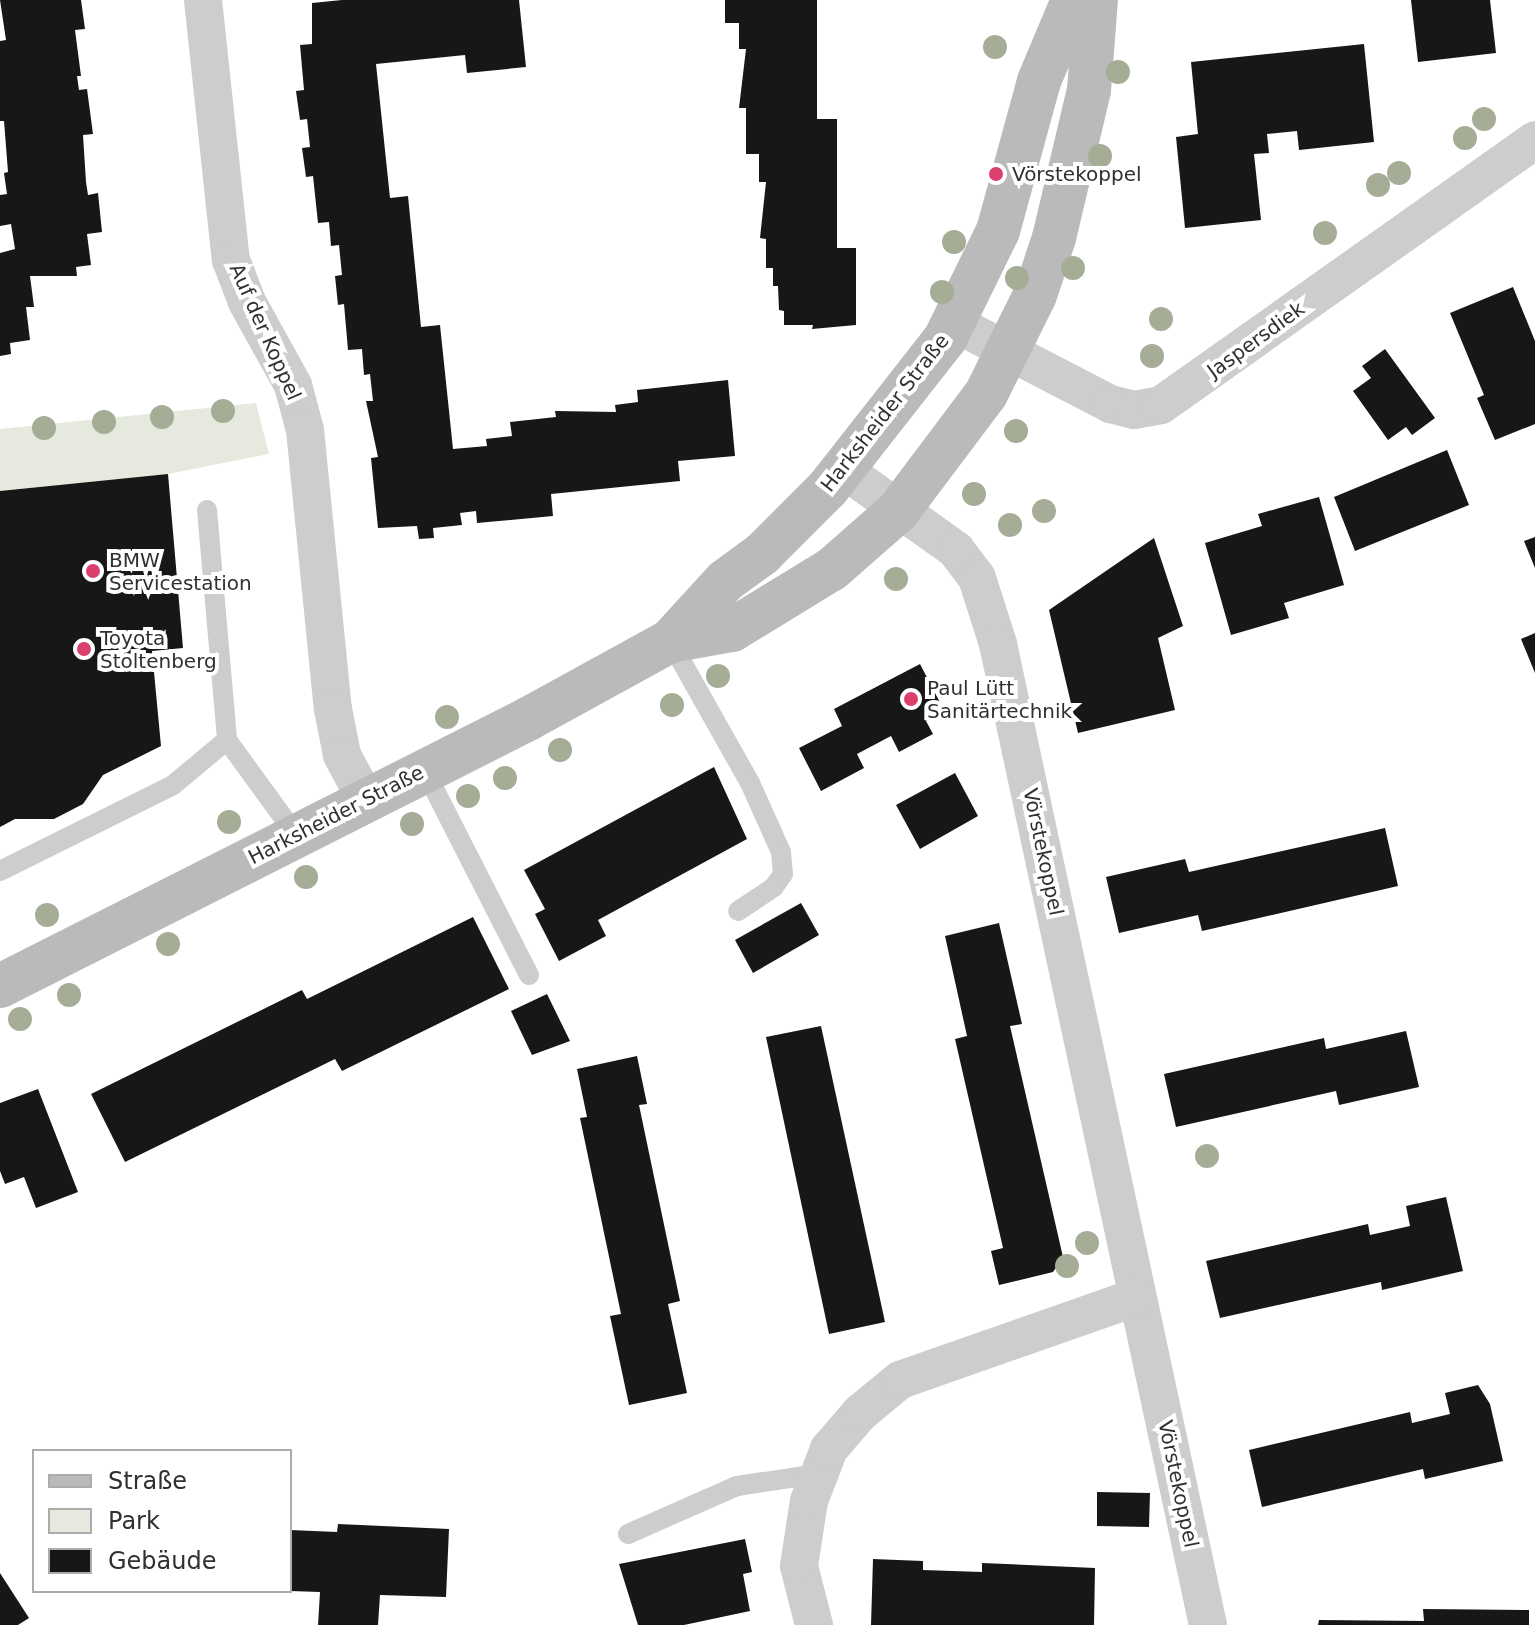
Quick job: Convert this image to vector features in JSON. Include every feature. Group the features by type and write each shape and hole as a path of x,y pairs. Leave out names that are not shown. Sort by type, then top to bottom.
{"main road":[{"name":"Harksheider Straße","path":"670,641 725,581 794,525 844,470 954,323 998,231 1039,81 1073,0"},
{"name":"Harksheider Straße","path":"0,986 425,771 670,641 732,630 791,597 898,511 958,435 1006,355 1035,295 1066,195 1089,90 1096,0"}],"street":[{"name":"Auf der Koppel","path":"203,0 231,260 247,302 293,385 305,430 333,709 342,755 366,800"},
{"name":"Jaspersdiek","path":"954,323 1006,355 1110,404 1134,410 1161,405 1529,155"},
{"name":"Vörstekoppel","path":"844,470 956,550 977,578 998,644 1208,1625"},
{"path":"814,1625 799,1566 817,1474 829,1449 860,1413 900,1380 1137,1297"}],"lane":[{"path":"207,510 227,740 296,835"},
{"path":"670,641 750,783 781,852 783,874 738,911"},
{"path":"0,871 173,785 227,740"},
{"path":"425,771 529,975"},
{"path":"628,1534 737,1486 817,1474"}],"green space":[{"path":"256,403 269,454 168,474 0,491 0,429"}],"building":[{"path":"0,0 81,0 85,29 75,30 81,76 77,76 79,90 87,89 93,134 83,135 86,182 88,195 98,193 102,232 87,234 91,265 76,267 77,276 30,276 34,307 26,307 30,340 10,343 11,354 0,356 0,253 15,249 11,224 0,226 0,195 7,194 4,173 8,172 4,121 0,121 0,41 6,40"},
{"path":"342,0 519,0 526,67 467,73 465,55 376,64 390,198 408,196 421,327 440,325 453,449 487,446 486,439 512,436 510,422 556,417 555,411 616,412 615,405 638,402 637,390 728,380 735,456 678,461 680,481 551,494 553,516 477,523 476,511 460,513 462,525 433,528 434,538 419,539 417,526 378,528 371,458 378,457 366,401 373,401 370,374 364,375 362,349 348,350 344,304 338,305 335,276 342,275 339,245 331,246 329,222 318,223 313,176 306,177 302,148 310,147 307,119 300,120 296,91 304,90 300,45 312,44 312,3"},
{"path":"725,0 817,0 817,119 837,119 837,248 856,248 856,325 812,329 813,325 784,325 784,311 779,310 778,286 773,286 773,268 766,268 766,239 760,238 766,182 759,182 759,154 746,154 746,108 739,108 746,49 739,49 739,23 725,23"},
{"path":"1411,0 1490,0 1496,53 1418,62"},
{"path":"1364,44 1374,142 1299,150 1297,131 1267,134 1269,153 1254,154 1261,220 1185,228 1176,137 1198,134 1191,62"},
{"path":"1513,287 1535,341 1535,424 1495,440 1477,398 1484,395 1450,313"},
{"path":"1385,349 1435,418 1412,435 1406,427 1388,440 1353,391 1371,378 1362,366"},
{"path":"1447,450 1469,505 1355,551 1334,497"},
{"name":"Toyota Stoltenberg","path":"168,474 183,648 152,651 161,746 103,775 83,804 54,819 15,819 0,827 0,491"},
{"path":"1319,497 1344,585 1284,603 1289,618 1231,635 1205,543 1262,526 1258,514"},
{"path":"1535,537 1535,568 1524,541"},
{"path":"1154,538 1183,626 1158,638 1175,710 1078,733 1049,610"},
{"path":"1535,633 1535,673 1521,639"},
{"path":"920,664 945,712 926,721 933,734 899,752 891,736 857,754 864,768 821,791 799,748 842,726 834,709"},
{"path":"714,767 747,839 598,920 606,936 559,961 535,914 545,909 524,870"},
{"path":"955,773 978,816 920,849 896,805"},
{"path":"1385,828 1398,886 1202,931 1198,915 1119,933 1106,877 1185,859 1189,872"},
{"path":"801,903 819,935 753,973 735,940"},
{"path":"473,917 509,989 342,1071 335,1059 125,1162 91,1094 302,990 307,999"},
{"path":"999,923 1022,1024 1010,1026 1063,1257 1053,1272 999,1285 991,1251 1003,1248 955,1039 967,1036 945,936"},
{"path":"547,994 570,1041 532,1055 511,1011"},
{"path":"821,1026 885,1322 829,1334 766,1037"},
{"path":"1406,1031 1419,1087 1339,1105 1336,1091 1176,1127 1164,1074 1324,1038 1326,1049"},
{"path":"637,1056 647,1104 639,1105 680,1301 668,1304 687,1393 629,1405 610,1316 621,1314 580,1118 587,1117 577,1069"},
{"path":"38,1089 78,1192 36,1208 24,1177 5,1184 0,1171 0,1103"},
{"path":"1446,1197 1463,1271 1382,1290 1381,1282 1220,1318 1206,1261 1368,1224 1370,1235 1410,1226 1406,1206"},
{"path":"1478,1385 1490,1404 1503,1461 1425,1479 1423,1469 1262,1507 1249,1450 1410,1412 1412,1423 1450,1414 1445,1393"},
{"path":"1097,1492 1150,1493 1149,1527 1097,1526"},
{"path":"338,1524 449,1529 446,1597 380,1595 378,1625 318,1625 320,1592 292,1591 292,1530 337,1532"},
{"path":"745,1539 752,1572 743,1574 750,1611 684,1625 638,1625 619,1564"},
{"path":"873,1559 923,1561 923,1570 982,1572 982,1563 1095,1568 1094,1625 871,1625"},
{"path":"0,1573 29,1618 18,1625 0,1625"},
{"path":"1423,1609 1529,1610 1529,1625 1318,1625 1319,1620 1424,1621"}],"place":[{"name":"Vörstekoppel","path":"996,174"},
{"name":"BMW Servicestation","path":"93,571"},
{"name":"Toyota Stoltenberg","path":"84,649"},
{"name":"Paul Lütt Sanitärtechnik","path":"911,699"}]}
